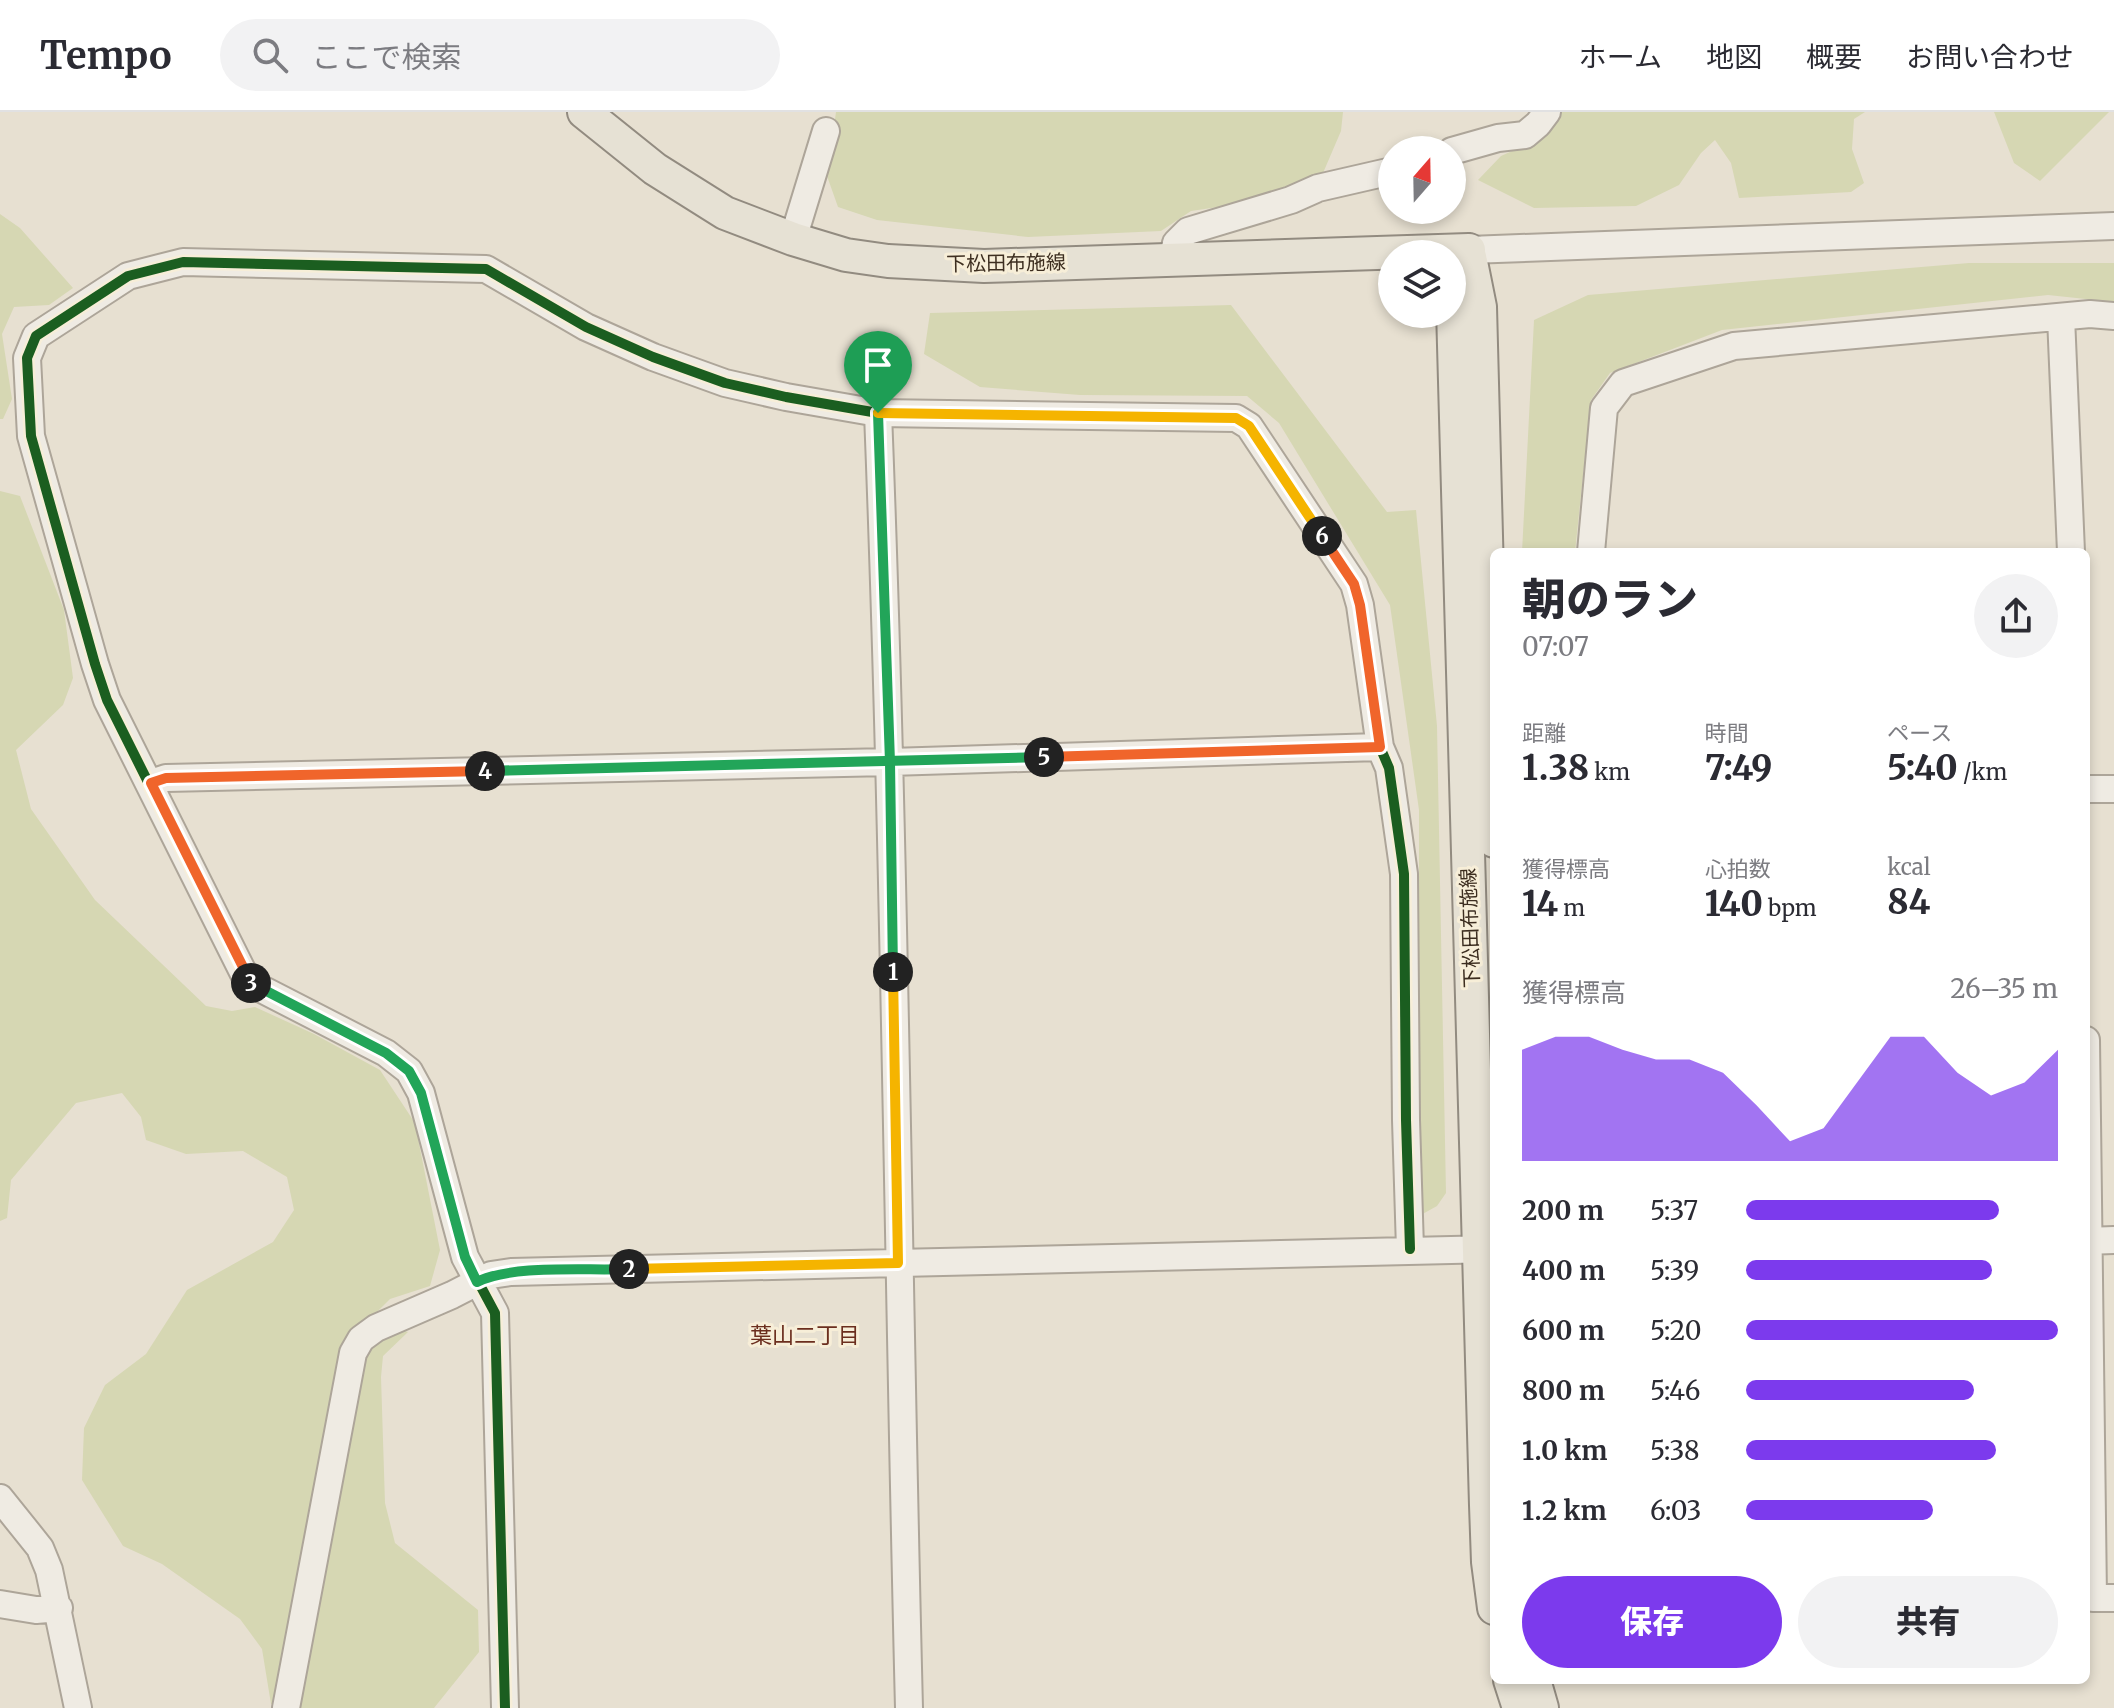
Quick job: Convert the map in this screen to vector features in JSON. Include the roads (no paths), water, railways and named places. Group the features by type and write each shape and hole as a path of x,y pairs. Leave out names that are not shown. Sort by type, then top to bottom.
{"main road":[{"name":"下松田布施線","path":"584,112 655,169 725,213 846,255 888,261 984,266 1469,250 1453,309 1486,1249 1490,1577"},
{"path":"1469,250 1480,307 1490,688"},
{"path":"1511,1684 1519,1708"},
{"path":"1535,1684 1542,1708"}],"street":[{"path":"1466,147 1498,138 1525,135 1547,112"},
{"path":"793,239 826,131"},
{"path":"1173,258 1176,243 1188,231 1291,200 1318,188 1378,174"},
{"path":"1469,250 2114,226"},
{"path":"505,1708 495,1313 465,1257 421,1093 409,1071 386,1053 248,982 107,700 31,436 27,358 36,336 128,276 183,262 486,269 586,327 653,357 725,383 786,397 878,413 1236,418 1249,426 1354,584 1360,605 1380,747 1389,768 1404,874 1410,1249"},
{"path":"1591,548 1604,408 1623,383 1734,346 1872,331 2090,314 2114,316"},
{"path":"2061,317 2071,548"},
{"path":"878,413 890,762 909,1708"},
{"path":"151,783 166,778 890,762 1380,747"},
{"path":"2090,789 2114,789"},
{"path":"2090,1113 2097,1241 2093,1598 2114,1598"},
{"path":"286,1708 353,1353 361,1339 376,1328 491,1275 511,1272 1486,1249"},
{"path":"0,1498 40,1548 49,1570 78,1708"},
{"path":"0,1604 36,1610 59,1608"}],"district":[{"name":"葉山二丁目","path":"805,1335"}]}
